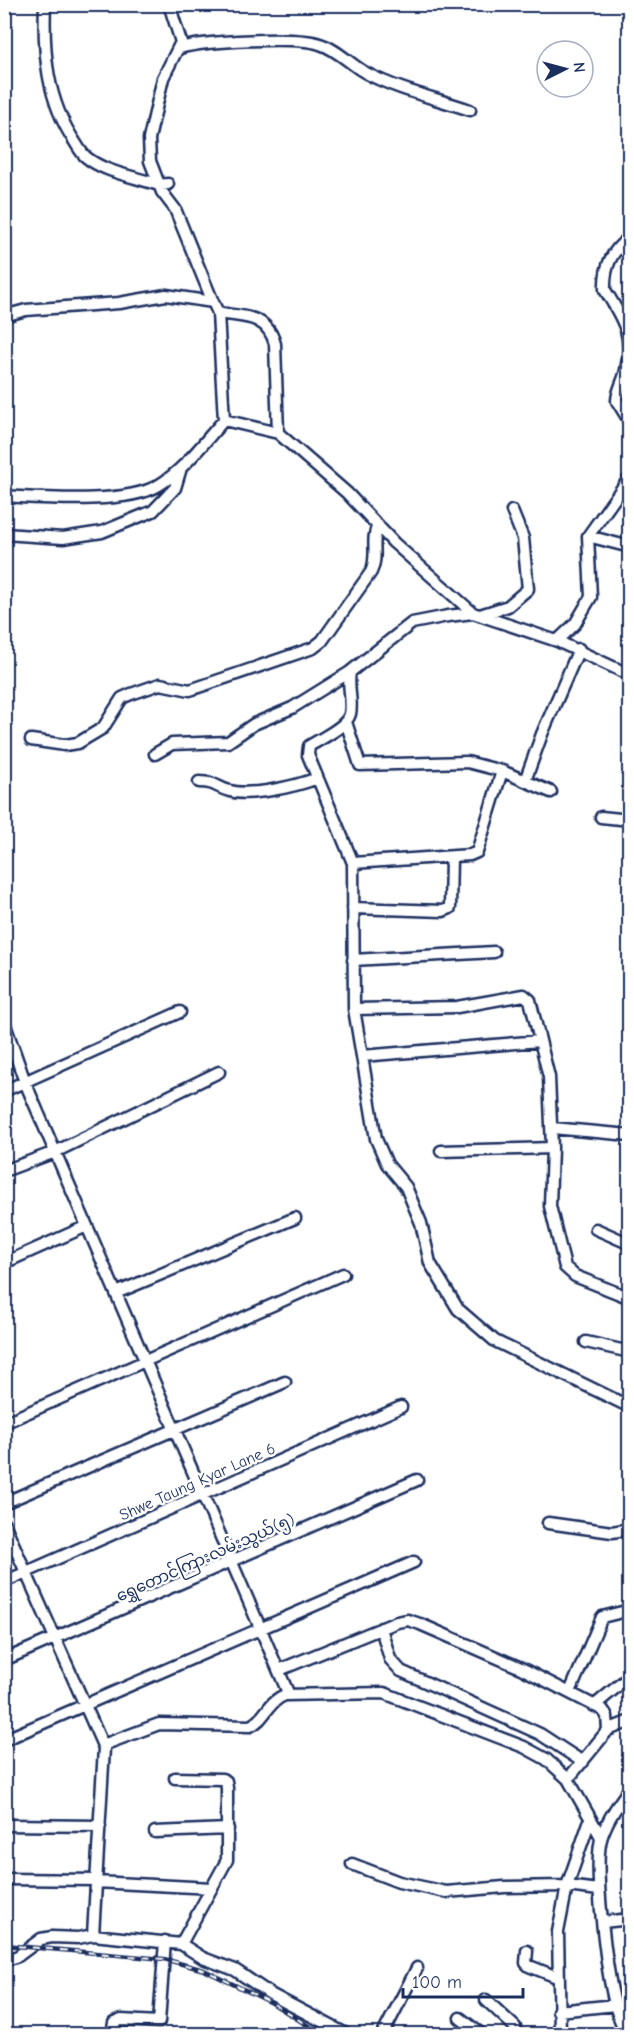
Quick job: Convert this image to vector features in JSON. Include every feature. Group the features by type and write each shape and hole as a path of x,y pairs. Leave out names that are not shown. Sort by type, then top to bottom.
{"street":[{"path":"45,4 44,35 49,84 68,132 85,157 106,168 163,184"},
{"path":"4,496 47,499 111,497 142,492 158,486 181,468 224,420 218,313 175,209 150,161 149,139 163,78 180,48 180,34 169,4"},
{"path":"180,48 197,43 301,39 322,44 365,73 470,110"},
{"path":"630,237 612,253 606,268 605,290 628,330 629,350 617,401 630,422"},
{"path":"4,316 26,310 118,303 166,295 213,302"},
{"path":"218,313 258,320 271,331 275,344 278,433"},
{"path":"224,420 278,433 347,493 378,525 476,614 558,640 630,675"},
{"path":"4,534 63,538 102,532 153,512 175,488 181,468"},
{"path":"558,640 575,624 591,597 588,536 630,477"},
{"path":"155,754 172,744 228,742 254,724 292,708 350,672 412,623 476,614 508,606 528,589 523,538 512,512"},
{"path":"31,740 65,745 78,742 103,728 122,698 131,694 160,684 190,690 313,648 322,641 376,563 374,533 378,525"},
{"path":"588,536 630,547"},
{"path":"525,781 542,734 579,649"},
{"path":"350,672 347,685 350,715 346,722 309,746 308,754 315,779 334,814 352,863 354,1009 376,1139 387,1164 406,1187 421,1223 430,1263 458,1309 495,1341 630,1407"},
{"path":"346,722 360,765 467,762 502,771 551,792"},
{"path":"352,863 470,855 477,852 481,846 502,771"},
{"path":"199,782 219,784 229,791 247,792 301,784 315,779"},
{"path":"601,817 630,820"},
{"path":"353,908 443,911 450,908 451,856"},
{"path":"353,960 494,952"},
{"path":"354,1009 457,1007 524,995 533,1007 549,1077 552,1128 550,1206 565,1267 575,1276 630,1298"},
{"path":"4,1091 180,1012"},
{"path":"4,1022 25,1082 290,1695"},
{"path":"362,1056 540,1041"},
{"path":"4,1172 55,1152 219,1072"},
{"path":"552,1128 630,1135"},
{"path":"441,1151 552,1148"},
{"path":"116,1293 295,1218"},
{"path":"4,1263 87,1226"},
{"path":"596,1229 630,1244"},
{"path":"4,1423 343,1274"},
{"path":"585,1342 630,1352"},
{"path":"4,1503 285,1382"},
{"name":"Shwe Taung Kyar Lane 6","path":"4,1582 401,1407"},
{"name":"ရွှေတောင်ကြားလမ်းသွယ်(၅)","path":"4,1660 417,1480"},
{"path":"4,1523 103,1745 105,1758 93,1935"},
{"path":"548,1523 612,1532 630,1529"},
{"path":"4,1740 414,1562"},
{"path":"570,1692 602,1617 630,1610"},
{"path":"279,1670 381,1628 408,1620 595,1705 607,1716 608,1730"},
{"path":"381,1628 390,1659 401,1671 540,1734 583,1762"},
{"path":"595,1705 630,1676"},
{"path":"103,1745 159,1724 250,1726 260,1720 278,1697 384,1693 524,1747 546,1759 568,1779 601,1837"},
{"path":"568,1779 608,1730 630,1721"},
{"path":"175,1778 226,1781 228,1829 227,1860 181,1944"},
{"path":"626,2034 615,2005 599,1890 601,1837 610,1816 630,1788"},
{"path":"560,2034 557,1977 558,1932 567,1886 590,1820"},
{"path":"4,1825 100,1826"},
{"path":"155,1832 228,1829"},
{"path":"352,1864 399,1882 446,1892 504,1887 567,1886 599,1890"},
{"path":"4,1879 96,1881 212,1888"},
{"path":"603,1922 630,1918"},
{"path":"4,1961 18,1956 41,1939 78,1938 93,1935 181,1944 203,1958 235,1970 272,1995 346,2034"},
{"path":"112,2034 114,2023 121,2020 159,2022 165,1941"},
{"path":"527,1951 526,1963 529,1966 557,1977"},
{"path":"383,2034 417,1968"},
{"path":"486,2000 515,2027 515,2034"},
{"path":"558,2010 615,2005"},
{"path":"460,2018 481,2034"}],"railway":[{"path":"4,1945 164,1959 204,1970 272,2003 321,2034"}]}
